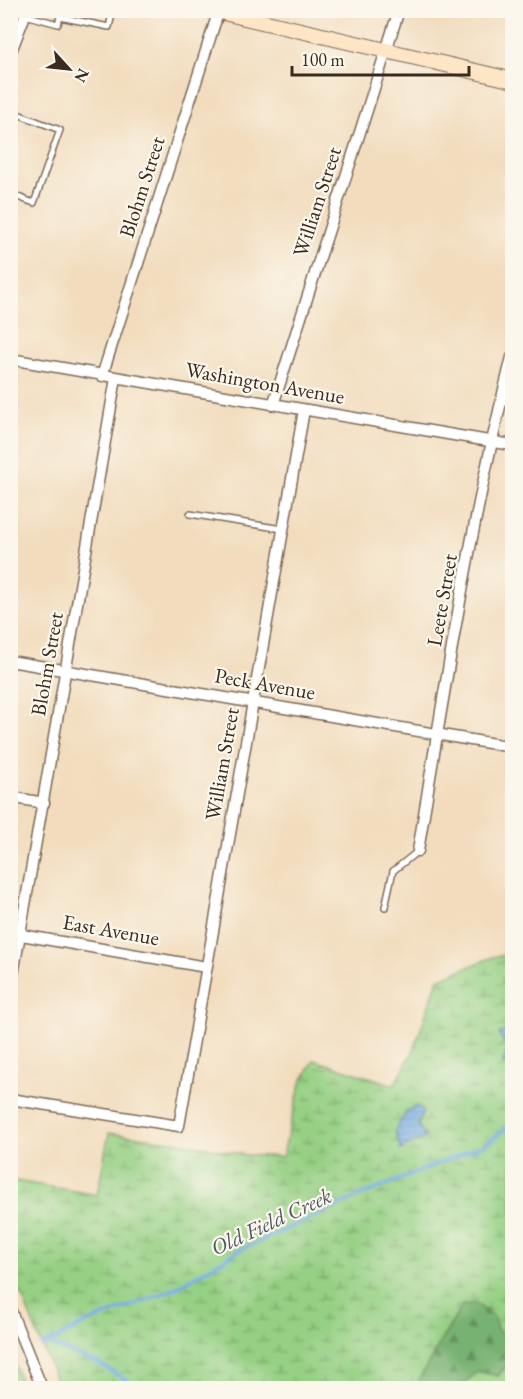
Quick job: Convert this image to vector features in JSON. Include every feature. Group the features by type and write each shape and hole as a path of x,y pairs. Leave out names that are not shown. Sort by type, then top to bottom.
{"main road":[{"path":"217,11 513,80"}],"street":[{"name":"William Street","path":"273,405 399,10"},
{"name":"Blohm Street","path":"102,376 217,11"},
{"path":"10,54 26,13"},
{"name":"Leete Street","path":"418,851 491,441 513,357"},
{"name":"Washington Avenue","path":"10,359 513,445"},
{"name":"Blohm Street","path":"10,992 16,934 44,803 116,378"},
{"name":"William Street","path":"10,1099 179,1126 304,410"},
{"name":"Peck Avenue","path":"10,661 513,747"},
{"path":"10,797 44,803"},
{"name":"East Avenue","path":"16,934 206,967"},
{"path":"10,1309 42,1389"}],"lane":[{"path":"26,13 58,24 61,14 109,27 113,10"},
{"path":"10,111 60,130 34,203 10,194"},
{"path":"190,514 282,529"},
{"path":"385,907 393,870 418,851"}],"green space":[{"path":"512,954 512,1031 500,1033 508,1049 503,1063 512,1065 512,1332 509,1337 498,1331 493,1316 475,1303 462,1305 415,1388 59,1388 11,1269 10,1180 97,1195 109,1133 179,1142 246,1155 282,1157 301,1083 314,1060 394,1085 413,1052 438,979 493,957"},
{"path":"475,1303 493,1316 509,1336 512,1332 512,1359 498,1376 478,1371 460,1388 415,1388 462,1305"},
{"path":"11,1355 23,1388 11,1388"},
{"path":"512,1359 512,1388 460,1388 477,1371 498,1376"}],"water":[{"path":"512,1031 512,1065 503,1063 508,1049 499,1033"},
{"path":"417,1106 423,1111 418,1125 426,1137 401,1150 395,1130 407,1111"}],"waterway":[{"name":"Old Field Creek","path":"42,1346 87,1323 174,1289 240,1250 362,1195 486,1144 512,1123"},
{"path":"49,1344 100,1364 139,1388"},
{"name":"Old Field Creek","path":"10,1360 16,1357"}]}
